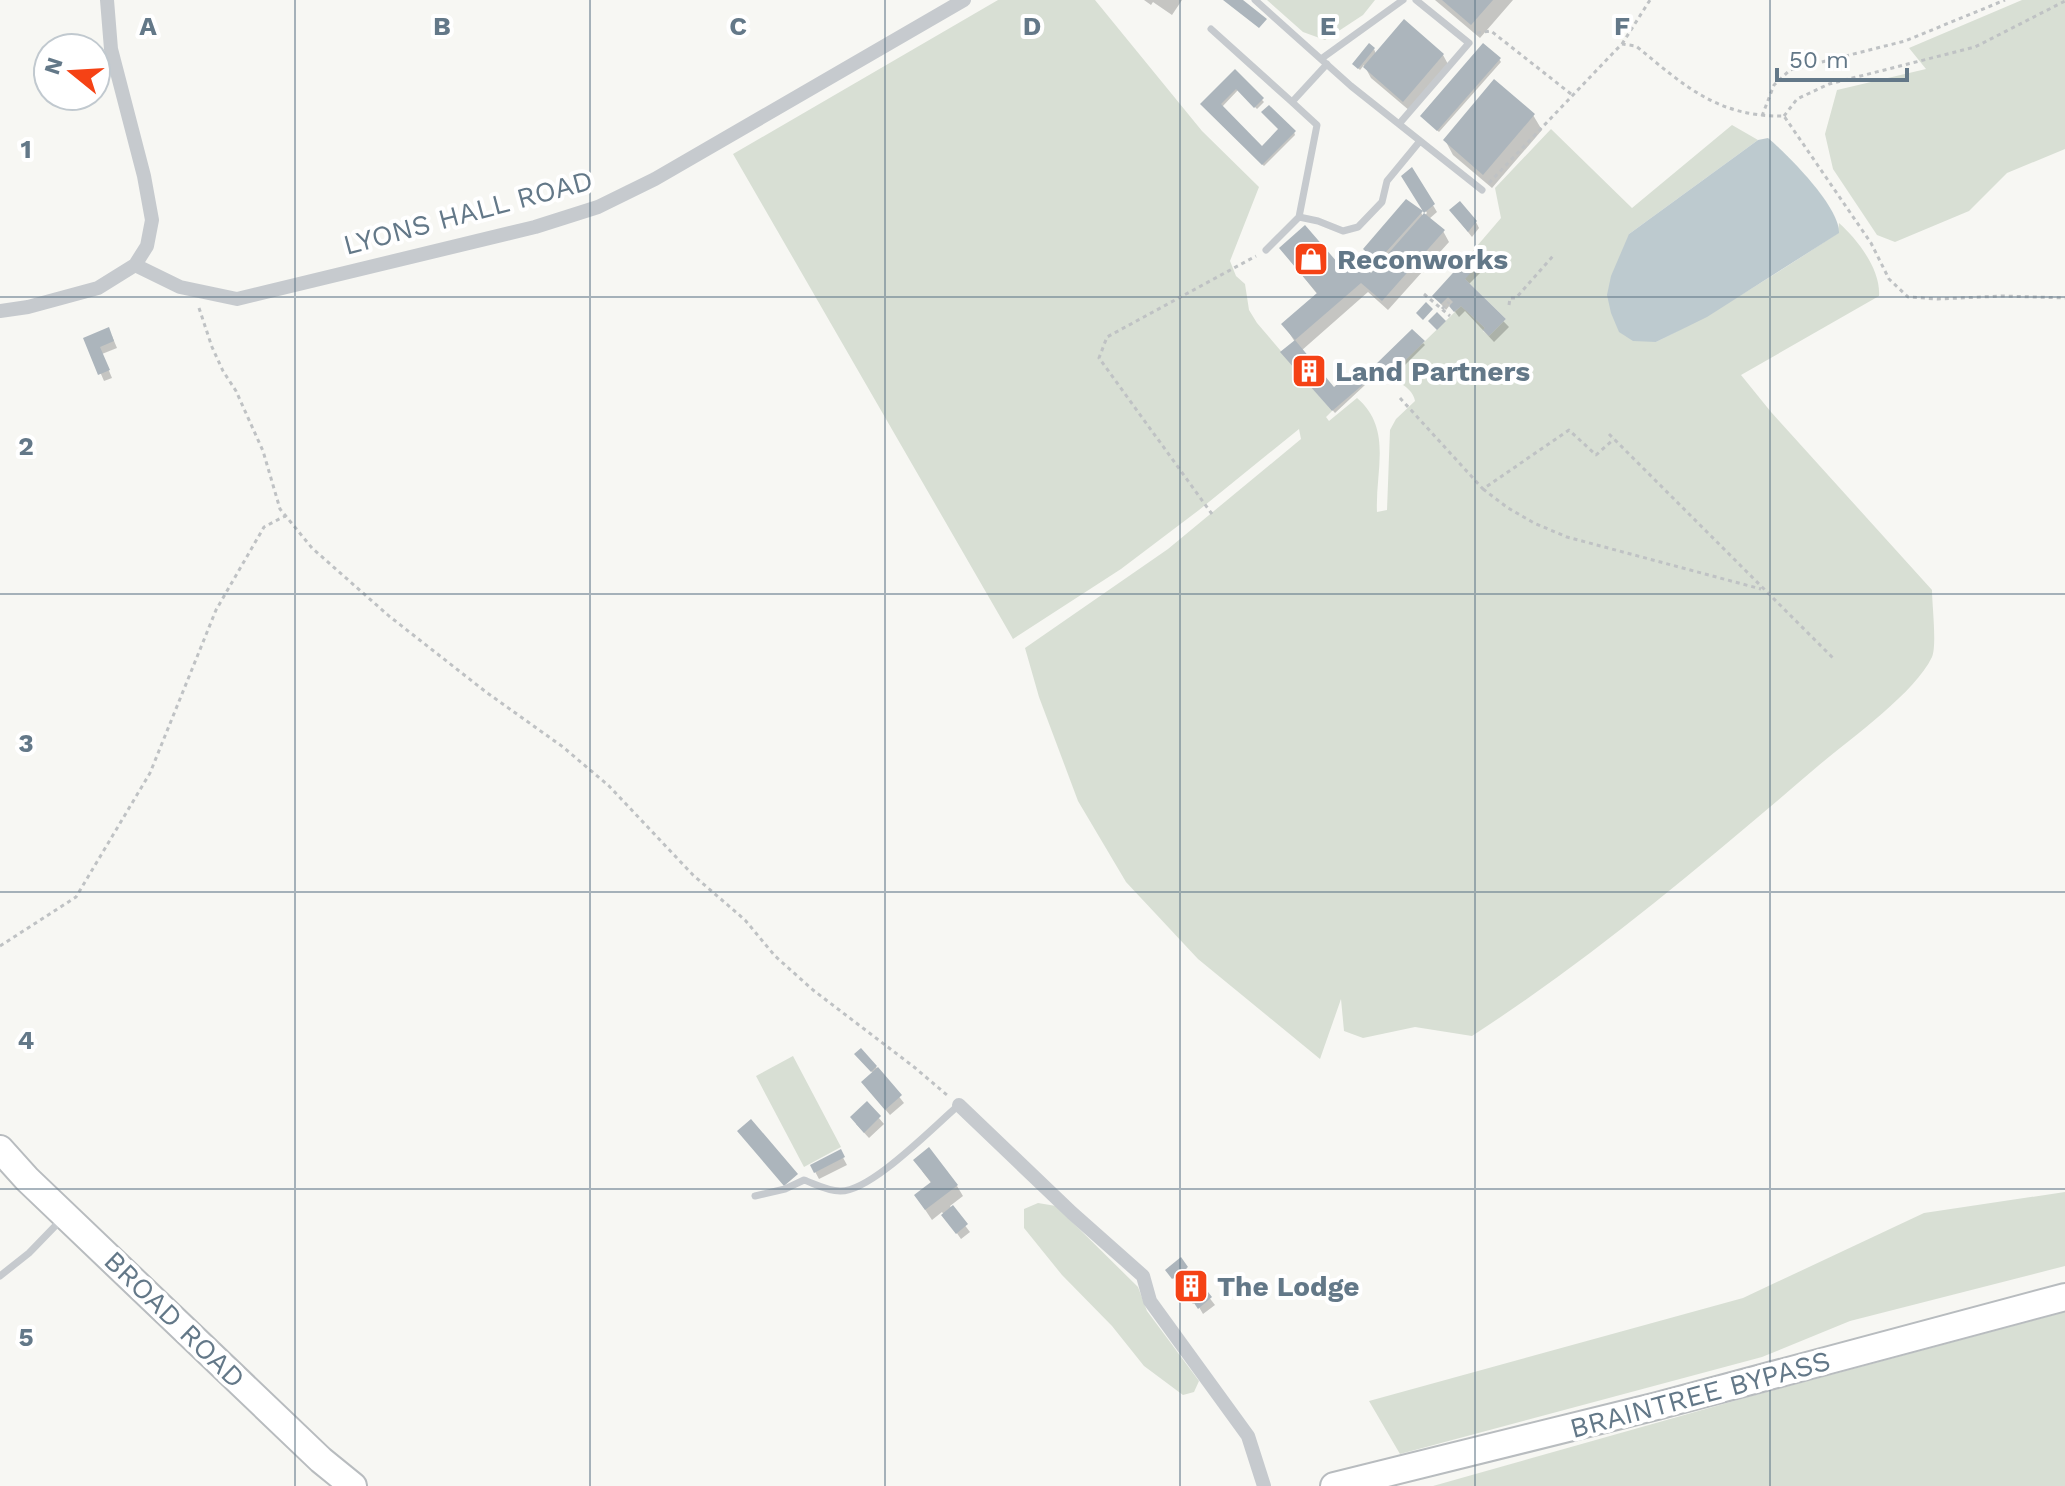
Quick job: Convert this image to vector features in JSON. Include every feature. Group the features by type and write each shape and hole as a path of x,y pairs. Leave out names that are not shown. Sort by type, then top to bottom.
{"highway":[{"name":"BROAD ROAD","path":"0,1149 309,1449 353,1486"},
{"name":"BRAINTREE BYPASS","path":"1334,1486 1687,1399 2065,1297"}],"street":[{"path":"0,311 28,307 98,288 135,265 147,246 152,220 144,176 111,49 107,0"},
{"name":"LYONS HALL ROAD","path":"135,265 194,292 237,299 535,227 598,207 667,172 964,0"},
{"path":"959,1105 1143,1276 1150,1301 1248,1436 1264,1486"}],"lane":[{"path":"1255,0 1324,62 1482,190"},
{"path":"1292,102 1324,62 1403,0"},
{"path":"1399,124 1469,43 1416,0"},
{"path":"1211,29 1317,125 1299,217 1266,250"},
{"path":"1299,217 1343,231 1358,227 1382,202 1387,181 1420,141"},
{"path":"755,1196 785,1189 804,1180 840,1191 856,1189 886,1168 959,1105"},
{"path":"0,1276 29,1253 66,1215"}],"path":[{"path":"1482,190 1622,44 1650,0"},
{"path":"1762,116 1774,85 1790,70 1905,41 2005,0"},
{"path":"1784,116 1797,99 1829,84 1975,47 2065,1"},
{"path":"1469,43 1477,33 1491,31 1571,94"},
{"path":"1622,44 1636,46 1712,103 1762,116 1784,116"},
{"path":"1784,116 1871,243 1889,279 1908,297 2065,298"},
{"path":"1212,514 1099,358 1107,337 1266,250"},
{"path":"1509,305 1510,298 1516,298 1553,256"},
{"path":"194,292 217,359 236,391 263,451 280,509 312,548 389,616 563,747 609,786 693,875 745,920 775,956 813,990 959,1105"},
{"path":"1424,294 1450,316"},
{"path":"1442,309 1449,302"},
{"path":"1400,398 1483,489 1521,515 1567,537 1765,590"},
{"path":"1483,489 1569,430 1596,455 1614,439"},
{"path":"1609,434 1834,659"},
{"path":"0,946 76,897 150,773 216,610 264,527 285,516"}],"shaded area":[{"path":"998,0 1095,0 1202,131 1259,187 1230,261 1236,276 1245,284 1249,310 1257,323 1332,411 1326,417 1329,421 1357,398 1368,410 1379,437 1377,512 1387,510 1390,430 1396,419 1415,401 1406,387 1397,383 1393,385 1386,379 1461,306 1485,328 1483,331 1489,336 1506,319 1465,279 1471,253 1501,218 1495,188 1551,129 1632,208 1732,125 1758,140 1629,234 1656,342 1794,262 1838,233 1839,223 1854,238 1872,266 1879,296 1741,375 1932,590 1933,651 1924,671 1881,715 1650,907 1472,1036 1415,1027 1363,1038 1344,1031 1341,999 1320,1059 1198,959 1126,882 1078,801 1039,697 1025,648 1168,549 1301,439 1299,429 1121,569 1013,639 733,154"},
{"path":"1267,0 1375,0 1363,15 1325,40 1303,32"},
{"path":"2022,0 2065,0 2065,149 2007,173 1969,211 1895,242 1877,235 1833,169 1825,134 1837,90 1926,69 1909,48"},
{"path":"1768,138 1822,196 1837,222 1839,233 1707,317 1656,342 1633,341 1619,332 1607,295 1611,276 1629,234 1758,140"},
{"path":"793,1056 841,1147 804,1167 756,1076"},
{"path":"2065,1192 2065,1266 1850,1321 1762,1357 1400,1454 1369,1401 1743,1298 1924,1213"},
{"path":"1038,1203 1056,1206 1138,1287 1147,1311 1199,1381 1194,1392 1183,1395 1144,1366 1112,1326 1062,1275 1024,1228 1024,1209"},
{"path":"2065,1312 2065,1486 1433,1486 1748,1397"}],"building":[{"path":"1223,0 1243,0 1267,19 1259,28"},
{"path":"1442,0 1493,0 1471,25"},
{"path":"1404,19 1444,54 1403,102 1363,67"},
{"path":"1369,43 1375,48 1358,69 1352,64"},
{"path":"1483,43 1501,58 1437,131 1420,116"},
{"path":"1235,69 1264,98 1254,108 1236,89 1221,104 1262,146 1278,129 1261,112 1269,105 1296,131 1262,165 1200,104"},
{"path":"1494,79 1535,114 1483,175 1443,140"},
{"path":"1412,167 1435,204 1424,213 1401,176"},
{"path":"1406,199 1423,211 1377,262 1363,249"},
{"path":"1460,201 1477,221 1468,232 1449,210"},
{"path":"1424,213 1445,230 1382,301 1361,283 1295,340 1281,324 1317,293 1279,248 1305,225 1344,270 1358,258 1371,273"},
{"path":"1471,253 1481,262 1465,279 1506,319 1489,336 1483,330 1485,328 1461,306 1454,312 1449,306 1453,302 1448,297 1441,304 1432,296"},
{"path":"1426,302 1433,309 1423,320 1416,313"},
{"path":"1437,312 1446,321 1437,330 1428,321"},
{"path":"109,327 114,341 100,347 110,370 98,375 83,338"},
{"path":"1412,329 1425,341 1386,379 1374,366"},
{"path":"1295,340 1334,387 1355,369 1366,382 1332,411 1280,352"},
{"path":"861,1048 877,1066 871,1072 854,1054"},
{"path":"878,1067 902,1095 885,1110 861,1082"},
{"path":"867,1101 881,1116 864,1133 850,1117"},
{"path":"751,1119 798,1174 784,1186 737,1131"},
{"path":"929,1147 958,1185 925,1210 914,1195 931,1182 913,1160"},
{"path":"841,1149 845,1157 814,1173 810,1165"},
{"path":"953,1205 968,1224 956,1234 941,1215"},
{"path":"1181,1257 1188,1267 1172,1279 1165,1270"},
{"name":"The Lodge","path":"1190,1269 1212,1297 1198,1309 1175,1281"}],"place":[{"name":"Reconworks","path":"1311,259"},
{"name":"Land Partners","path":"1309,371"},
{"name":"The Lodge","path":"1191,1286"}]}
